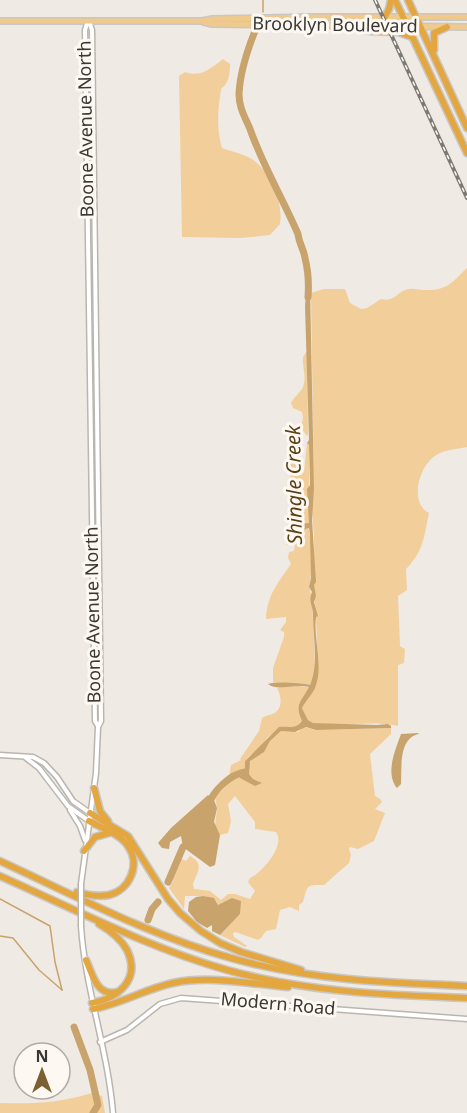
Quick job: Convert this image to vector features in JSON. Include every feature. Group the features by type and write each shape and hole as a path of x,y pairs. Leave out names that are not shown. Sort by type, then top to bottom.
{"highway":[{"path":"385,17 393,0 420,26 467,128"},
{"path":"408,0 412,38 467,153"},
{"path":"345,26 370,31 398,32 412,38"},
{"path":"435,56 434,33 447,27"},
{"path":"94,788 100,811 112,825"},
{"path":"90,813 128,836 168,899 201,931 241,952 316,976"},
{"path":"36,878 87,894 105,896 116,893 128,882 134,866 130,849 118,836 89,821"},
{"path":"84,851 99,835 109,833 118,836"},
{"path":"0,861 177,941 240,961 316,976 467,987"},
{"path":"0,876 165,949 226,970 285,983 364,993"},
{"path":"81,912 111,932 126,949 130,969 122,990 93,1006"},
{"path":"86,960 100,990 112,994 122,990"},
{"path":"93,1006 106,1006 165,985 193,980 467,998"}],"main road":[{"name":"Brooklyn Boulevard","path":"0,21 467,17"},
{"name":"Brooklyn Boulevard","path":"202,21 212,24 467,27"}],"street":[{"name":"Boone Avenue North","path":"88,21 85,30 85,63 95,721 98,727 98,757 84,851 81,926 113,1113"},
{"path":"0,755 33,757 44,763 57,777 73,801 90,813"},
{"path":"26,758 39,768 68,806 86,842"},
{"path":"68,806 89,821"},
{"name":"Modern Road","path":"100,1042 127,1030 160,1004 181,998 467,1019"}],"shaded area":[{"path":"223,59 230,64 230,71 226,84 221,89 219,104 218,126 222,148 250,158 263,169 276,191 281,216 280,224 270,235 241,238 182,237 179,76 185,72 201,73"},
{"path":"467,268 467,447 446,451 435,456 424,468 418,484 419,501 429,513 420,549 406,569 407,590 398,596 400,646 405,649 404,663 398,665 398,726 313,723 308,720 302,708 318,673 316,616 318,616 313,587 311,293 324,289 345,289 350,303 361,309 381,299 393,298 405,290 431,290 444,287 453,282"},
{"path":"310,287 314,488 312,520 316,582 314,602 318,616 315,626 319,671 315,688 302,708 308,720 313,723 388,724 391,728 316,730 306,727 295,732 281,731 270,741 264,752 250,761 249,774 253,779 262,783 255,786 240,778 238,772 245,769 245,761 279,727 294,727 302,721 299,707 309,687 277,687 268,684 282,682 310,685 314,669 313,615 310,598 312,592 309,587 311,578 310,534 309,528 298,531 301,524 309,523 305,306 306,292"},
{"path":"307,351 307,436 301,428 302,412 293,408 291,403 303,387 305,380 303,357"},
{"path":"307,443 309,445 309,523 306,524 311,545 309,587 313,614 315,671 310,685 273,682 273,668 284,637 284,632 280,630 286,622 286,617 266,619 268,603 291,564 288,558 289,552 294,551 295,546 292,543 286,545 291,513 297,501 291,495 290,450 296,449 298,472 301,475 304,472"},
{"path":"309,687 299,706 302,721 294,727 282,727 268,737 245,761 245,770 229,776 231,765 241,760 259,731 262,718 275,713 280,707 281,700 277,688"},
{"path":"304,727 316,730 391,728 391,734 370,754 375,796 382,802 375,809 385,813 374,841 358,849 350,847 349,863 324,885 308,887 303,902 299,905 299,911 290,907 280,910 276,929 266,931 258,940 233,933 234,937 247,946 245,947 220,935 240,914 225,903 218,905 216,900 203,896 185,896 184,909 169,888 178,864 182,859 186,861 190,856 199,865 193,884 194,889 210,891 221,900 228,894 250,899 255,891 248,882 261,871 275,851 278,844 276,832 255,829 255,822 235,796 228,804 231,821 228,833 220,835 215,826 217,808 215,796 239,775 240,778 260,782 249,774 252,758 266,748 281,731 298,732"},
{"path":"418,733 407,741 404,748 401,784 397,788 393,782 391,769 401,734"},
{"path":"208,795 214,800 217,808 214,822 220,835 215,865 210,867 183,847 181,836 170,842 169,849 162,848 158,843 171,828"},
{"path":"196,897 214,898 218,905 232,898 241,901 240,914 220,935 212,931 212,925 207,928 197,922 188,911 189,902"},
{"path":"92,1093 102,1096 105,1113 0,1113 0,1103 72,1101 72,1098"}],"waterway":[{"name":"Shingle Creek","path":"263,0 263,12"},
{"name":"Shingle Creek","path":"255,31 242,70 240,104 261,156 298,234 307,267 308,297"},
{"name":"Shingle Creek","path":"209,805 214,794 223,784 245,772"},
{"name":"Shingle Creek","path":"168,882 183,847 189,843"},
{"path":"0,899 50,926 62,990"},
{"name":"Shingle Creek","path":"148,920 152,909 158,902"},
{"path":"0,936 13,938 39,970 62,990"},
{"path":"74,1027 90,1070 98,1105 93,1113"}],"railway":[{"path":"375,0 467,198"}]}
